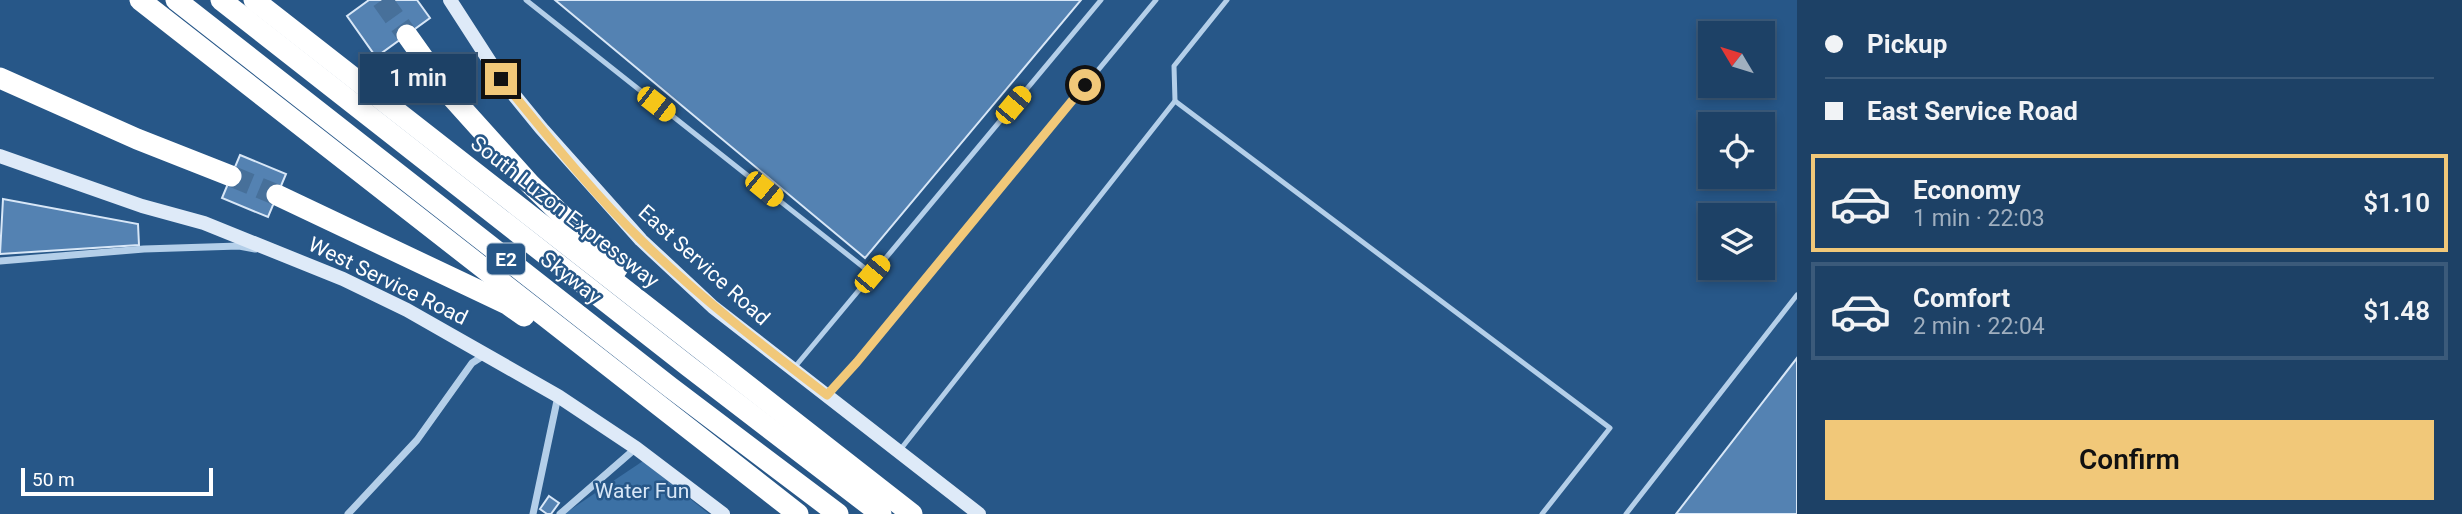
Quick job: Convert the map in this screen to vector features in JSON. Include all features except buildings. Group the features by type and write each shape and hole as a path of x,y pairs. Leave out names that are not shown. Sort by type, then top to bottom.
{"highway":[{"name":"E2","path":"140,0 798,514"},
{"name":"Skyway","path":"176,0 670,387 838,514"},
{"name":"Skyway","path":"221,0 881,514"},
{"name":"South Luzon Expressway","path":"254,0 912,514"},
{"path":"407,35 449,94 530,184 700,348"},
{"path":"0,78 137,139 231,176"},
{"path":"276,195 507,304 665,411"}],"main road":[{"name":"East Service Road","path":"450,0 501,79 641,240 713,307 979,514"},
{"name":"West Service Road","path":"0,156 142,206 204,223 396,305 558,396 636,448 723,514"}],"street":[{"path":"0,261 144,249 240,246 279,253"},
{"path":"348,514 417,440 472,363 486,354"},
{"path":"533,514 558,396"},
{"path":"560,514 636,448"}],"lane":[{"path":"526,0 872,274"},
{"path":"793,369 1101,0"},
{"path":"827,395 1156,0"},
{"path":"898,452 1175,101 1174,66 1227,0"},
{"path":"1175,101 1610,428 1542,514"},
{"path":"1626,514 1797,295"}],"green space":[{"name":"Water Fun","path":"643,461 709,514 564,514"}],"tunnel":[{"path":"382,0 407,35"},
{"path":"231,176 277,195"}],"route":[{"path":"501,79 641,240 713,307 827,395 1085,85"}]}
